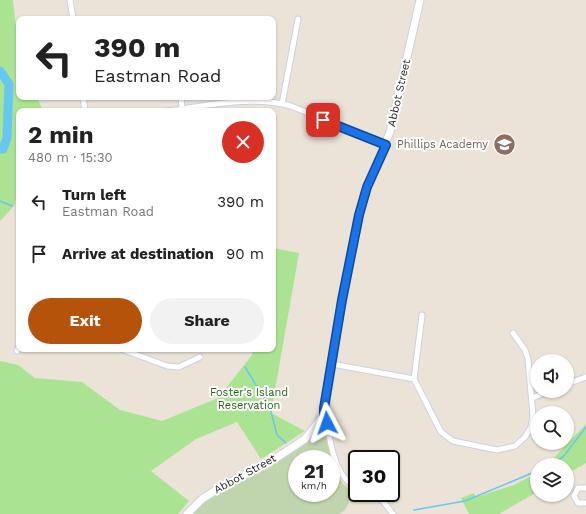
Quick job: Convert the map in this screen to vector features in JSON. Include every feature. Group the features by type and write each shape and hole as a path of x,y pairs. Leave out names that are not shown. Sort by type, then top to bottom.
{"street":[{"path":"70,0 73,16"},
{"name":"Abbot Street","path":"187,514 202,499 222,486 267,464 305,439 324,415 339,319 359,215 367,187 386,145 401,87 420,0"},
{"path":"282,104 298,19"},
{"path":"207,108 251,100 282,104 386,145"},
{"path":"422,315 414,379 441,432 453,441 497,450 515,446 528,433 533,416 532,398"},
{"path":"513,333 525,350 528,359 530,378"},
{"path":"129,352 167,366 178,367 200,357"},
{"path":"332,364 414,379"},
{"path":"574,381 586,377"},
{"path":"324,415 338,467 344,478 348,481"},
{"path":"586,488 578,488 574,496 578,503 586,503"},
{"path":"383,502 388,505 393,514"}],"green space":[{"path":"0,0 13,0 16,27 16,100 38,100 42,108 16,108 16,199 14,206 0,221"},
{"name":"Foster's Island Reservation","path":"276,249 299,253 271,413 305,431 261,459 237,422 196,439 151,471 189,501 178,514 0,514 0,361 18,365 35,378 82,382 120,410 162,421 218,398 252,355 252,352 276,352"},
{"path":"586,424 586,463 574,470 574,458 554,458 561,450 574,450 574,437"},
{"path":"321,429 324,430 329,450 295,450"},
{"path":"288,455 288,502 340,502 340,479 348,488 349,502 345,510 339,514 191,514 204,502"},
{"path":"530,477 530,496 499,514 469,514 461,498 474,493 476,497 514,485"}],"waterway":[{"path":"0,71 9,84 7,138 3,149 0,149"},
{"path":"0,201 12,206"},
{"path":"245,367 270,408 277,435 286,443"},
{"path":"561,458 586,427"},
{"path":"414,510 465,501 530,474"}],"place":[{"name":"Phillips Academy","path":"504,144"}],"route":[{"path":"323,120 386,145 367,187 359,215 342,300 324,408 324,415 327,423"}]}
